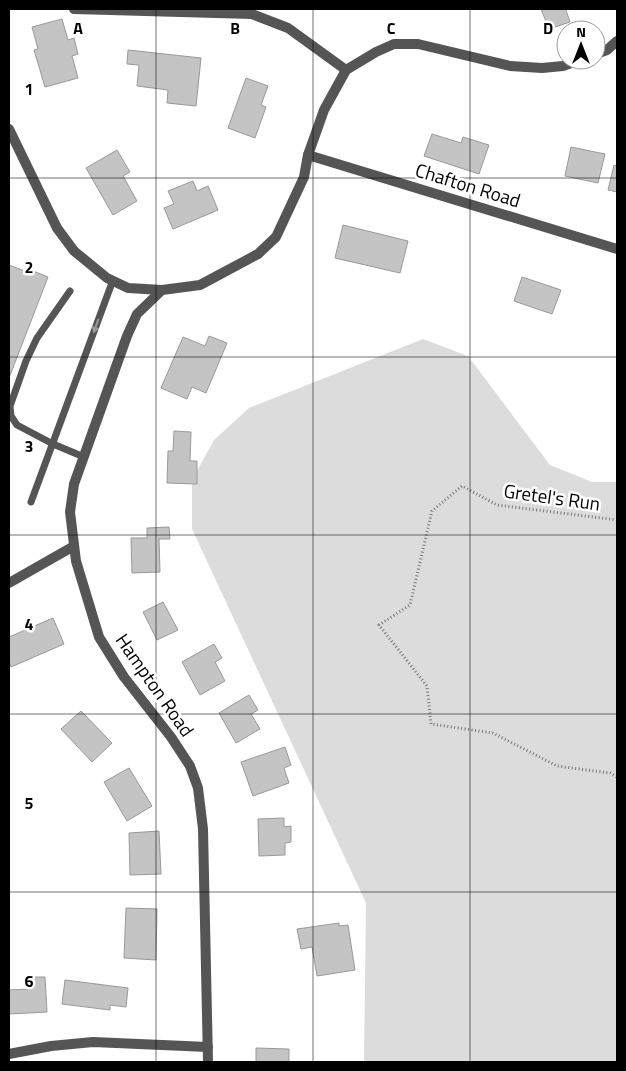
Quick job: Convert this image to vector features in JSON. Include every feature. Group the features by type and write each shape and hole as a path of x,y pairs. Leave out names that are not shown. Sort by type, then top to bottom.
{"street":[{"path":"74,9 252,14 288,28 346,70"},
{"path":"606,50 617,41"},
{"path":"9,128 57,228 74,251 107,278 128,288 162,290 200,285 258,254 276,237 304,177 308,155 324,110 346,70 376,52 394,44 418,44 510,66 534,68 556,66"},
{"name":"Chafton Road","path":"308,155 617,249"},
{"name":"Hampton Road","path":"162,290 137,314 127,336 74,484 70,512 76,561 99,637 124,677 171,737 190,766 198,788 203,829 208,1062"},
{"path":"9,583 74,546"},
{"path":"9,1054 51,1046 93,1042 208,1047"}],"lane":[{"path":"31,502 113,280"},
{"path":"70,290 37,338 26,360 10,406 11,416 17,425 53,444 84,457"}],"path":[{"name":"Gretel's Run","path":"617,520 496,505 462,486 432,510 410,605 379,626 427,686 431,724 493,733 557,766 610,772 617,776"}],"shaded area":[{"path":"423,339 468,356 550,465 592,482 617,482 617,1062 364,1062 366,903 192,529 192,480 214,440 249,408"}],"building":[{"path":"541,9 568,9 566,10 569,20 556,20 556,27 549,29"},
{"path":"62,19 68,40 74,38 78,54 72,56 78,78 45,87 34,50 38,49 32,27"},
{"path":"128,50 201,58 196,106 167,103 168,90 137,86 139,65 127,64"},
{"path":"246,78 268,86 261,105 266,107 255,138 228,128"},
{"path":"432,134 461,143 463,137 489,145 479,174 424,156"},
{"path":"571,147 605,154 598,183 565,176"},
{"path":"117,150 130,172 123,176 137,201 113,215 86,168"},
{"path":"614,165 617,166 617,192 608,190"},
{"path":"193,181 197,191 208,186 218,210 173,229 164,208 174,204 168,191"},
{"path":"343,225 408,241 400,273 335,258"},
{"path":"9,265 27,272 28,269 48,277 9,378"},
{"path":"522,277 561,290 552,314 514,301"},
{"path":"209,336 227,343 206,393 192,387 187,399 161,388 183,337 205,346"},
{"path":"174,431 191,432 190,461 197,461 197,484 167,483 168,451 173,451"},
{"path":"169,527 170,539 159,539 160,572 132,573 131,538 147,538 147,528"},
{"path":"163,602 178,630 157,640 143,612"},
{"path":"53,618 64,644 11,667 9,661 9,637"},
{"path":"214,644 222,658 215,662 225,681 200,695 182,662"},
{"path":"249,695 258,710 251,714 260,729 236,743 219,713"},
{"path":"81,711 112,743 92,762 61,729"},
{"path":"285,747 291,765 284,768 289,783 253,796 241,762"},
{"path":"129,768 152,806 127,821 104,782"},
{"path":"284,818 284,827 291,826 291,842 285,843 285,855 259,856 258,819"},
{"path":"159,831 161,874 130,875 129,833"},
{"path":"126,908 157,909 156,960 124,958"},
{"path":"339,923 339,926 348,925 355,970 317,976 312,947 301,949 297,929"},
{"path":"31,977 45,977 47,1012 9,1014 9,990 31,989"},
{"path":"65,980 128,988 126,1007 110,1005 110,1010 62,1004"},
{"path":"256,1048 289,1049 289,1062 256,1062"}]}
